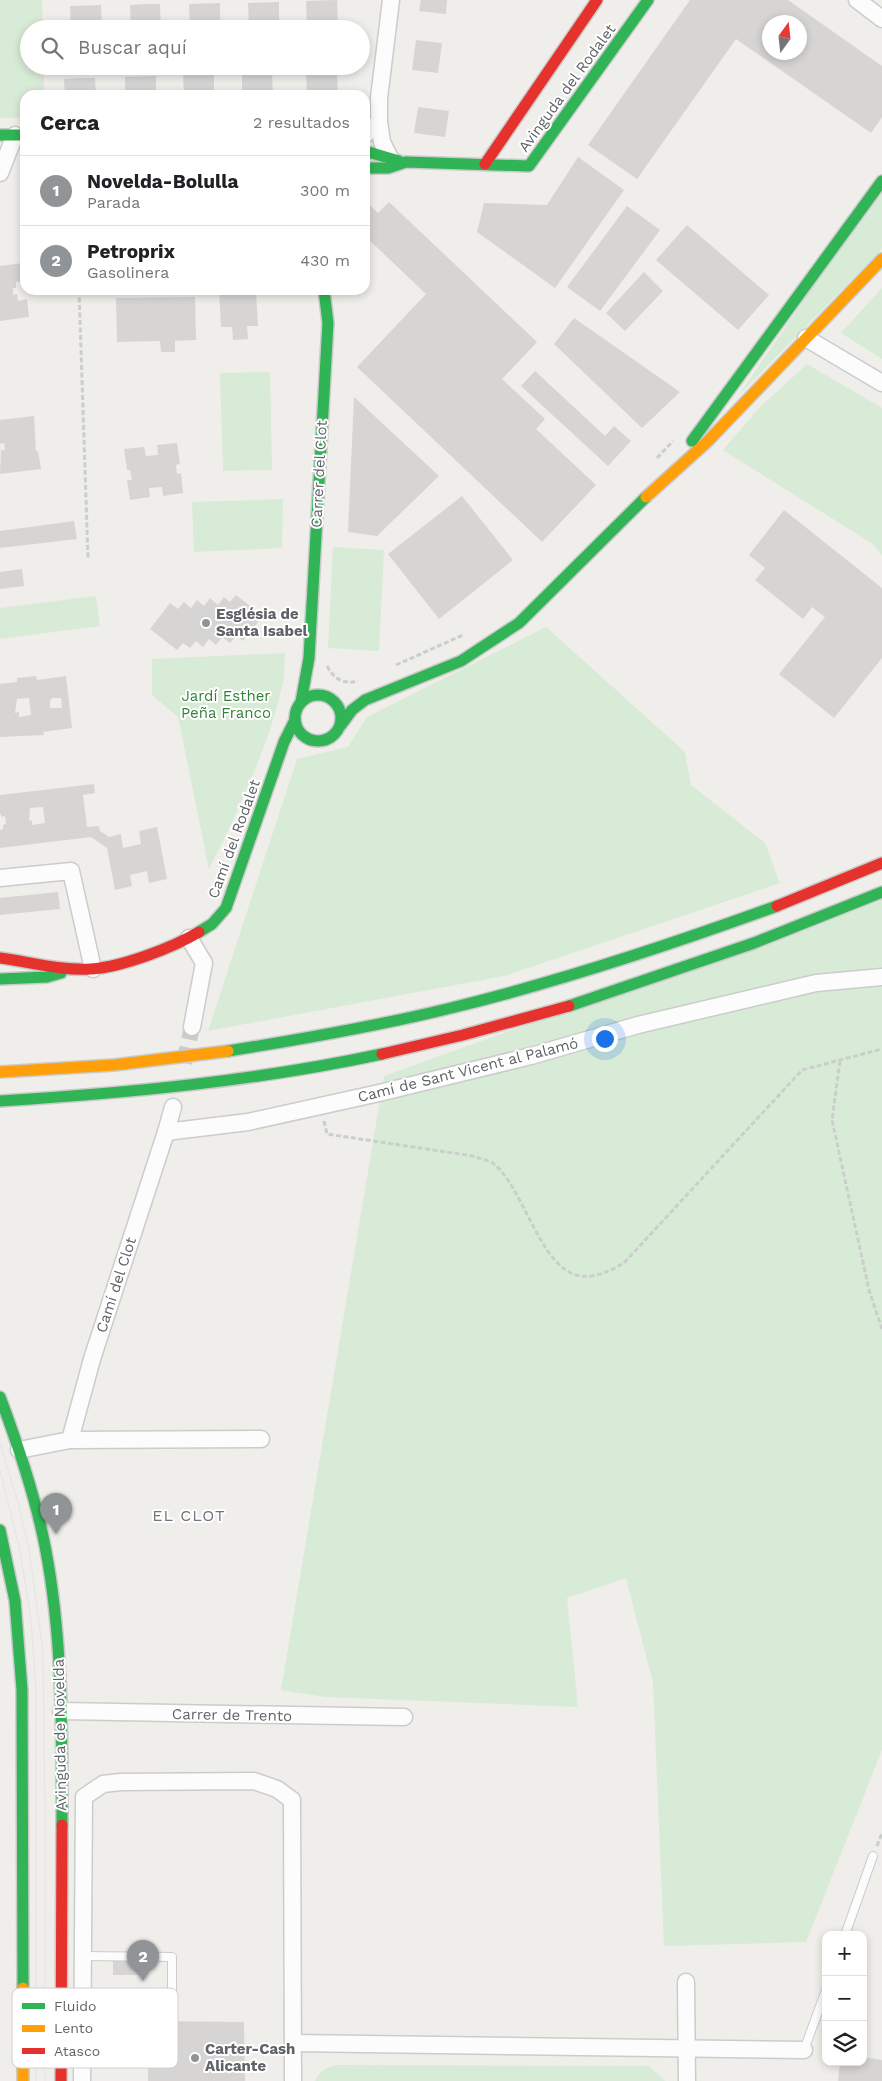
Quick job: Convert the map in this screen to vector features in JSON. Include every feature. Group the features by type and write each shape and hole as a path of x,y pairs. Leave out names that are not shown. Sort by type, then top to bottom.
{"main road":[{"name":"Avinguda del Rodalet","path":"485,164 597,0"},
{"name":"Avinguda del Rodalet","path":"485,164 529,166 648,0"},
{"path":"370,152 396,160 485,164"},
{"path":"370,168 388,168 396,160"},
{"path":"663,480 882,181"},
{"path":"365,700 330,698 318,694 308,697 301,702 296,711 295,720 298,730 305,737 314,741 330,738 352,710 365,700 461,661 519,623 663,480 708,441 882,259"},
{"name":"Carrer del Clot","path":"301,702 309,658 328,324 325,295"},
{"name":"Carrer del Clot","path":"309,658 330,698"},
{"path":"330,698 341,711 341,725"},
{"name":"Camí del Rodalet","path":"0,979 46,977 74,970 93,969 128,961 190,938 212,924 226,908 276,764 295,720"},
{"name":"Camí del Rodalet","path":"276,764 296,749 314,741"},
{"path":"0,1072 102,1066 179,1058 346,1032 436,1013 595,969 673,944 750,917 882,863"},
{"path":"0,1101 120,1093 308,1068 478,1032 652,980 764,940 882,892"},
{"name":"Camí del Rodalet","path":"0,958 74,970"},
{"name":"Avinguda de Novelda","path":"0,1397 19,1450 49,1566 59,1646 61,1711 61,1988"},
{"path":"0,1530 15,1601 22,1690 23,1988"},
{"path":"23,2068 23,2081"},
{"name":"Avinguda de Novelda","path":"61,2068 61,2081"}],"street":[{"path":"391,0 379,98 372,120 382,142 396,160"},
{"path":"857,0 882,19"},
{"path":"0,173 13,135"},
{"path":"806,338 882,383"},
{"path":"0,878 71,871 93,969"},
{"path":"190,938 204,963 192,1027"},
{"name":"Camí de Sant Vicent al Palamó","path":"166,1132 248,1122 319,1106 530,1056 638,1025 816,983 882,977"},
{"path":"166,1132 174,1107"},
{"name":"Camí del Clot","path":"70,1440 95,1350 166,1132"},
{"path":"19,1450 70,1440 261,1439"},
{"name":"Carrer de Trento","path":"61,1711 404,1717"},
{"name":"Avinguda de Novelda","path":"83,1988 84,1797 103,1784 119,1782 254,1781 277,1789 292,1800 293,2043"},
{"path":"686,1982 688,2081"},
{"path":"293,2081 293,2043 804,2050"},
{"name":"Avinguda de Novelda","path":"82,2068 82,2081"}],"lane":[{"path":"846,1931 873,1856"},
{"path":"83,1956 172,1956 172,1988"},
{"path":"804,2050 822,2001"}],"path":[{"path":"78,295 88,558"},
{"path":"651,464 678,436"},
{"path":"394,666 472,631"},
{"path":"309,658 325,658 332,676 342,682 355,682 363,679"},
{"path":"319,1106 327,1134 473,1156 493,1163 511,1182 552,1256 561,1268 580,1276 603,1274 624,1263 802,1070 882,1049"},
{"path":"840,1061 832,1120 869,1290 882,1329"},
{"path":"877,1847 882,1833"}],"green space":[{"path":"0,0 42,0 43,20 20,20 20,75 44,75 44,90 20,90 20,118 0,118"},
{"path":"882,185 882,249 739,395"},
{"path":"882,288 882,359 841,333"},
{"path":"807,364 882,408 882,555 873,544 723,450 759,408"},
{"path":"270,372 272,470 223,471 220,373"},
{"path":"283,499 282,548 194,552 192,502"},
{"path":"333,547 384,550 379,651 328,648"},
{"path":"96,596 100,626 0,639 0,608"},
{"path":"546,627 685,752 691,785 765,843 780,883 504,976 208,1031 297,759 348,747 367,717"},
{"name":"Jardí Esther Peña Franco","path":"285,653 283,683 276,711 260,757 241,803 209,869 178,717 152,695 152,659"},
{"path":"882,897 882,1750 806,1942 664,1946 653,1683 626,1578 567,1598 578,1707 325,1697 281,1690 384,1076"},
{"path":"336,2065 649,2066 665,2081 315,2081 323,2070"}],"building":[{"path":"337,0 338,20 307,20 306,1"},
{"path":"421,0 447,0 446,14 419,11"},
{"path":"690,0 788,0 882,66 882,117 871,133 766,60 807,60 807,15 762,15 762,57 736,39 637,179 588,145"},
{"path":"279,2 279,20 249,20 248,3"},
{"path":"220,3 220,20 190,20 189,4"},
{"path":"160,4 161,20 131,20 130,5"},
{"path":"101,5 102,20 71,20 70,6"},
{"path":"416,40 442,43 438,73 412,70"},
{"path":"183,75 214,75 214,90 184,90"},
{"path":"242,75 272,75 273,90 242,90"},
{"path":"306,75 337,75 338,90 307,90"},
{"path":"156,76 156,90 125,90 125,77"},
{"path":"95,78 96,90 65,90 64,79"},
{"path":"418,107 449,111 445,137 414,133"},
{"path":"578,157 624,190 555,288 477,232 484,203 547,205"},
{"path":"389,202 537,342 502,379 545,419 536,429 596,485 542,542 357,367 426,294 370,241 370,205 378,213"},
{"path":"627,206 660,230 600,311 567,287"},
{"path":"687,225 769,295 738,330 656,260"},
{"path":"20,263 20,282 16,282 16,288 13,288 13,295 17,294 18,301 27,299 29,317 0,321 0,266"},
{"path":"644,272 663,291 625,331 606,313"},
{"path":"219,295 256,295 258,326 247,326 248,339 233,340 232,327 221,327"},
{"path":"195,297 196,340 175,341 175,352 161,352 160,341 117,342 116,298"},
{"path":"574,318 680,392 642,428 554,344"},
{"path":"535,371 605,436 614,426 631,441 608,466 521,386"},
{"path":"354,397 439,476 377,536 348,532"},
{"path":"34,416 36,451 38,451 41,469 0,474 1,450 5,450 4,443 0,444 0,420"},
{"path":"177,443 180,464 176,465 177,474 181,473 183,493 163,496 162,487 149,488 150,497 130,500 127,480 132,480 130,470 127,470 124,449 144,447 146,456 158,455 157,445"},
{"path":"462,496 513,560 439,619 388,554"},
{"path":"784,510 882,588 882,658 834,718 779,674 825,617 812,607 803,619 755,580 765,568 749,555"},
{"path":"74,521 77,539 0,548 0,531"},
{"path":"22,569 24,586 0,589 0,572"},
{"name":"Església de Santa Isabel","path":"236,595 263,616 243,641 236,636 230,643 222,637 216,645 209,639 203,647 196,641 190,648 183,643 177,650 150,629 170,603 178,609 184,602 191,608 197,600 204,606 210,598 218,605 224,597 230,602"},
{"path":"36,676 37,680 66,676 72,728 43,732 44,735 0,737 0,684 17,682 17,678","holes":["29,698 31,715 19,717 19,712 15,713 17,699","52,698 61,698 62,708 50,708"]},
{"path":"94,784 95,793 83,795 87,827 99,826 100,831 109,837 121,834 123,848 141,844 139,831 157,827 167,879 149,883 147,871 130,875 132,886 115,890 107,848 91,837 0,848 0,830 6,824 5,816 2,817 0,813 0,795","holes":["43,807 45,823 32,825 32,820 29,821 30,808"]},
{"path":"58,892 60,909 0,915 0,898"},
{"path":"113,1961 148,1961 148,1975 113,1975"},
{"path":"178,2021 244,2022 245,2081 148,2081 148,2068 178,2068"},
{"path":"867,2058 882,2060 882,2081 838,2081 840,2066 867,2066"}],"tunnel":[{"path":"184,1063 192,1027"}],"tram line":[{"path":"0,1444 18,1502 29,1549 43,1652 45,1988"},
{"path":"0,1470 20,1550 31,1620 36,1692 36,1988"},
{"path":"36,2068 36,2081"},
{"path":"45,2068 45,2081"}],"traffic: fast":[{"path":"370,168 388,168 406,162 529,166 648,0"},
{"path":"0,135 20,135"},
{"path":"370,152 399,161"},
{"path":"692,441 882,181"},
{"path":"301,702 309,658 328,323 325,295"},
{"path":"341,725 352,710 365,700 461,661 519,623 646,497"},
{"path":"313,695 323,695 337,705 341,718 337,731 331,737 323,741 313,741 299,731 295,723 295,713 305,699 313,695"},
{"path":"199,932 212,924 226,908 284,742 295,720"},
{"path":"569,1006 754,943 882,892"},
{"path":"228,1051 424,1015 534,986 697,935 777,906"},
{"path":"0,979 47,977 61,973"},
{"path":"0,1101 192,1085 287,1072 382,1054"},
{"path":"0,1397 31,1489 41,1527 51,1581 60,1685 62,1825"},
{"path":"0,1530 15,1601 22,1690 23,1988"}],"traffic: slow":[{"path":"646,497 708,441 882,259"},
{"path":"0,1072 114,1065 228,1051"},
{"path":"23,2068 23,2081"}],"traffic: jam":[{"path":"485,164 597,0"},
{"path":"777,906 882,863"},
{"path":"0,958 68,969 91,969 132,961 199,932"},
{"path":"382,1054 463,1035 569,1006"},
{"path":"61,1988 62,1825"},
{"path":"61,2068 61,2081"}],"place":[{"name":"Església de Santa Isabel","path":"206,623"},
{"name":"Novelda-Bolulla","path":"56,1534"},
{"name":"Petroprix","path":"143,1981"},
{"name":"Carter-Cash Alicante","path":"195,2058"}],"district":[{"name":"EL CLOT","path":"189,1515"}]}
